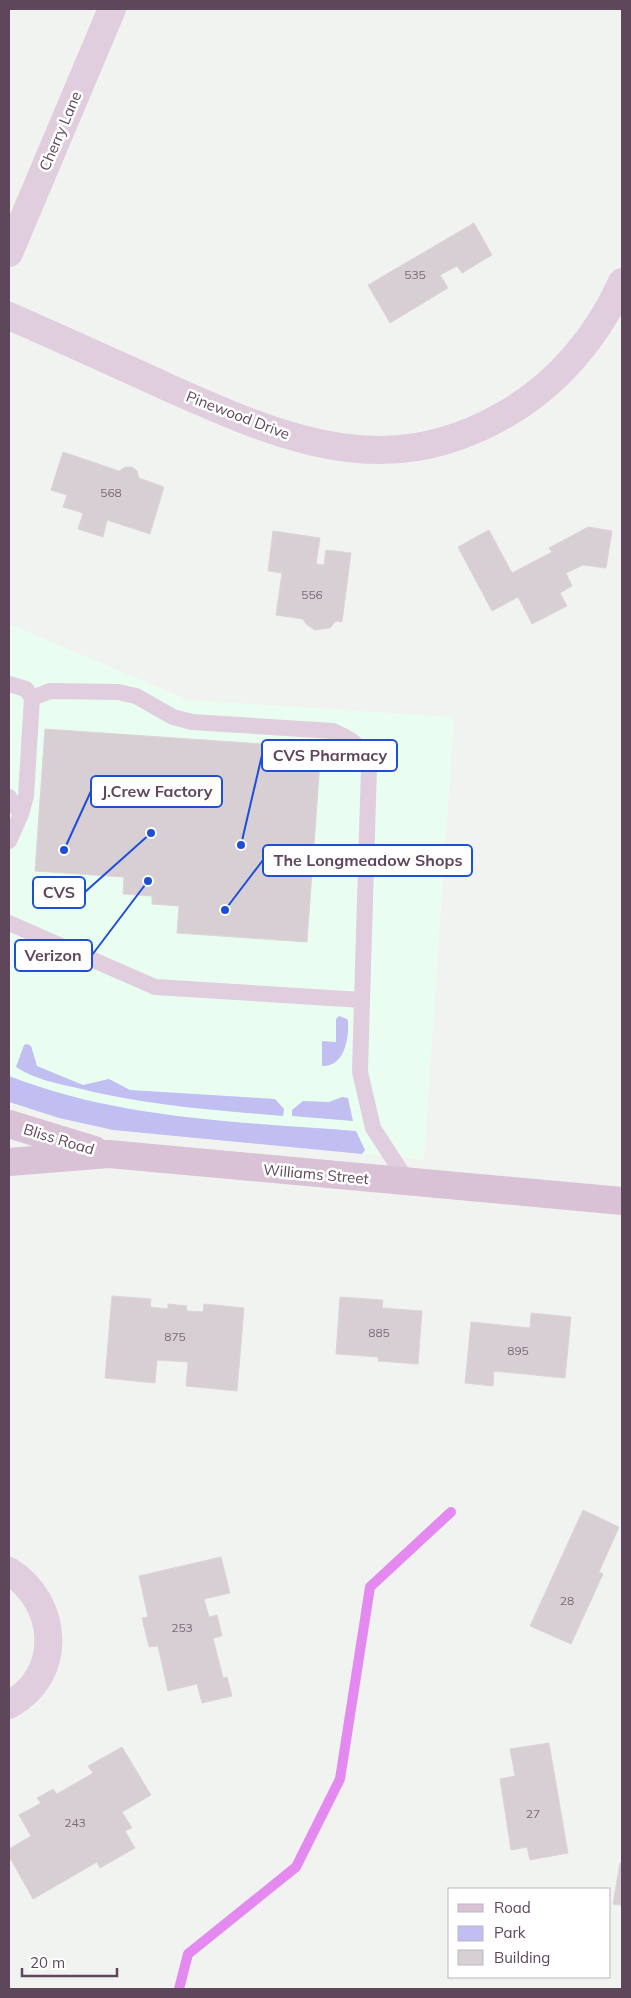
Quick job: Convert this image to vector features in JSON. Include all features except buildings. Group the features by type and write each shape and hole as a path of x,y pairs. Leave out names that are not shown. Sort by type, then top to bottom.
{"main road":[{"name":"Bliss Road","path":"9,1124 110,1154"},
{"name":"Williams Street","path":"9,1162 110,1154 622,1201"}],"street":[{"name":"Cherry Lane","path":"9,253 112,9"},
{"name":"Pinewood Drive","path":"9,316 242,420 304,441 328,446 364,450 393,449 421,446 455,437 488,424 519,407 547,385 573,359 596,330 612,304 622,282"},
{"path":"9,1571 20,1578 34,1593 43,1611 48,1630 48,1650 42,1670 31,1687 17,1701 9,1705"}],"lane":[{"path":"9,841 21,814 26,796 32,698 26,690 10,683"},
{"path":"32,698 50,691 118,692 136,696 173,717 192,722 333,731 351,739 364,753 369,767 360,1072 373,1128 408,1182"},
{"path":"9,796 21,814"},
{"path":"9,923 155,986 362,1000"}],"shaded area":[{"path":"9,624 188,700 454,717 424,1160 113,1130 59,1118 12,1104 9,1114"}],"green space":[{"path":"339,1016 348,1021 348,1035 344,1050 336,1062 322,1066 322,1041 336,1042 336,1019"},
{"path":"24,1045 31,1046 37,1066 83,1085 109,1079 130,1090 275,1099 284,1109 283,1116 151,1103 51,1082 16,1067"},
{"path":"9,1076 51,1090 136,1110 224,1121 356,1131 365,1150 362,1154 113,1130 59,1118 9,1102"},
{"path":"342,1097 348,1098 353,1121 292,1116 292,1110 303,1101 329,1102"}],"waterway":[{"path":"179,1989 188,1954 296,1867 340,1779 370,1587 451,1512"}],"place":[{"name":"CVS","path":"151,833"},
{"name":"CVS Pharmacy","path":"241,845"},
{"name":"J.Crew Factory","path":"64,850"},
{"name":"Verizon","path":"148,881"},
{"name":"The Longmeadow Shops","path":"225,910"}]}
